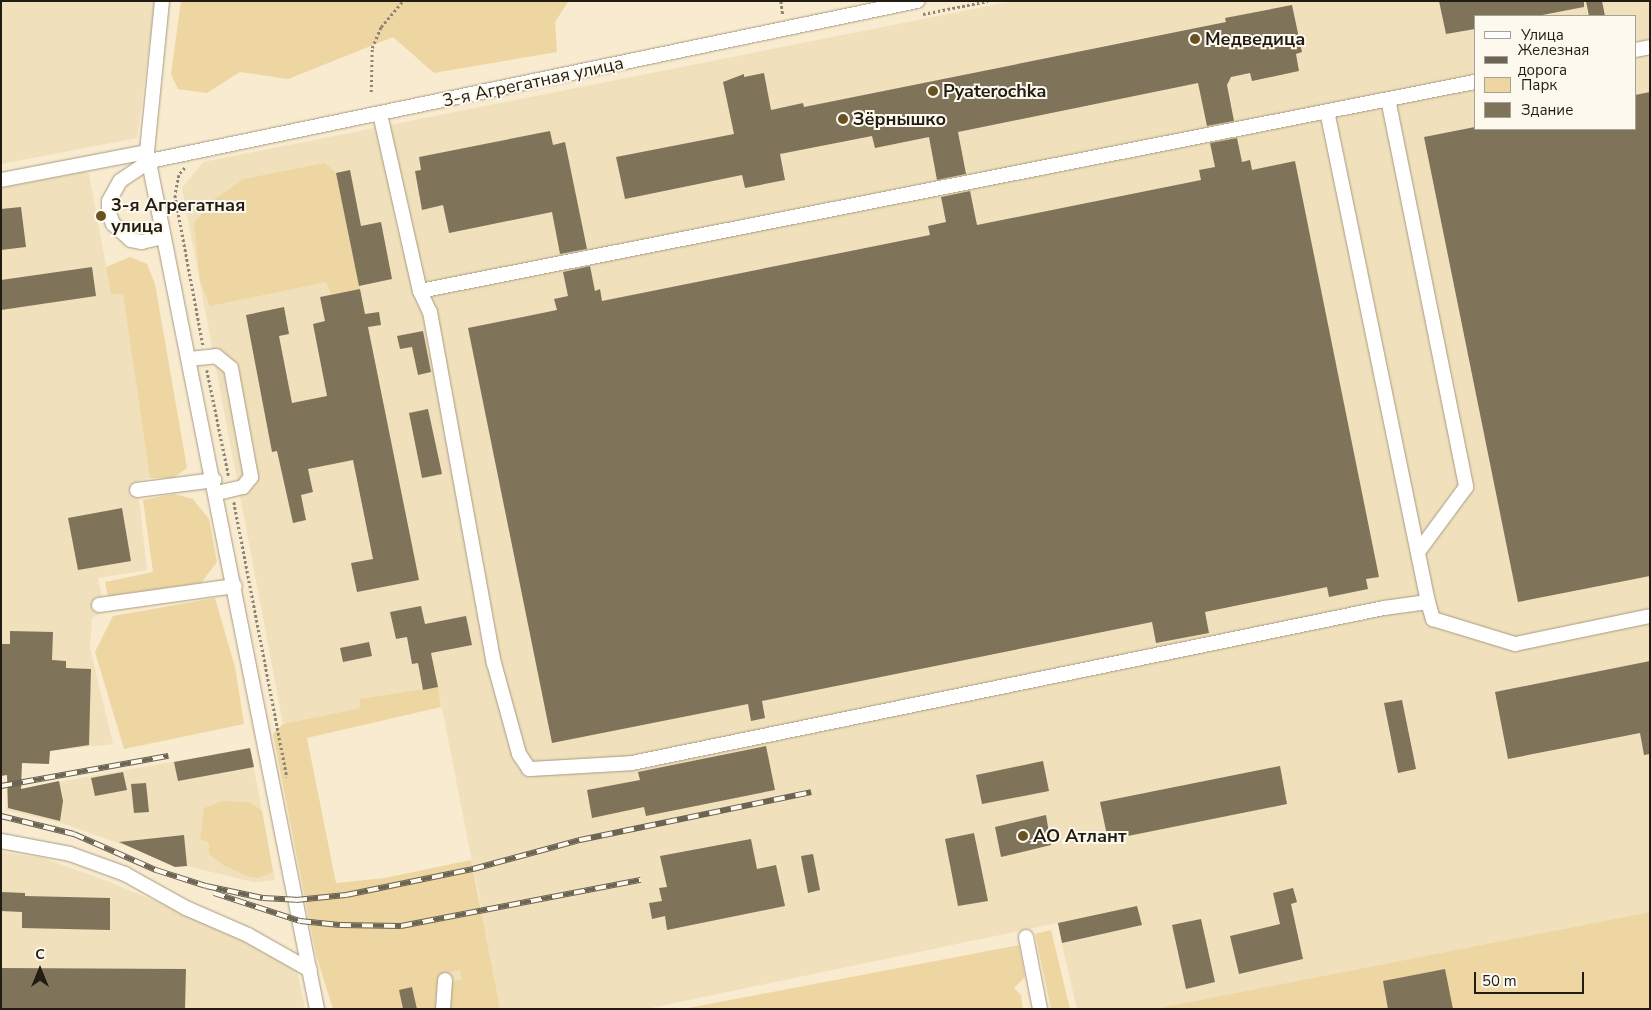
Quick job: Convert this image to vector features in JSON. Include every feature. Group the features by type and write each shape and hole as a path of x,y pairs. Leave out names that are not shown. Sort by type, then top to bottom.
{"street":[{"path":"162,1 148,156 235,586 317,1009"},
{"name":"3-я Агрегатная улица","path":"1,180 148,156 380,114 917,1"},
{"path":"1636,50 1650,47"},
{"path":"420,291 1474,82"},
{"path":"1388,99 1466,487 1418,552"},
{"path":"1327,111 1433,619 1515,644 1650,616"},
{"path":"380,114 420,291 430,312 494,662 519,754 528,769 632,763 1384,608 1428,602"},
{"path":"148,156 120,180 109,202 109,213 113,224 131,240 142,242 164,237"},
{"path":"137,490 215,487 232,490 247,484 251,472 232,376 227,363 216,356 189,359"},
{"path":"99,605 235,586"},
{"path":"1,841 70,854 125,874 186,908 248,935 310,970"},
{"path":"1026,937 1040,1009"},
{"path":"443,1009 445,980"}],"path":[{"path":"372,92 372,48 381,27 402,1"},
{"path":"189,165 180,175 175,195 288,782"}],"shaded area":[{"path":"1,1 155,1 137,138 1,164"},
{"path":"1014,1 1650,1 1650,912 1159,1009 1077,1009 1057,923 646,1009 343,1009 482,912 438,688 360,700 360,708 283,724 182,188 203,162"},
{"path":"84,172 89,174 111,293 123,293 150,478 137,481 147,570 98,578 105,611 92,618 90,648 113,744 50,751 49,764 22,763 22,769 1,776 1,188"},
{"path":"250,748 275,880 253,882 187,866 175,867 132,848 62,823 6,810 7,791"},
{"path":"1,852 43,858 107,881 242,937 296,966 305,1009 1,1009"}],"green space":[{"path":"181,1 568,2 555,22 557,52 434,73 393,37 288,79 240,72 207,93 178,89 171,74"},
{"path":"325,163 336,173 360,289 331,294 326,282 210,306 200,281 194,223 212,201 244,179"},
{"path":"130,257 147,264 155,284 187,468 173,478 150,478 123,294 111,294 106,267"},
{"path":"174,494 193,499 209,519 217,562 201,583 108,596 105,582 153,572 143,500"},
{"path":"215,598 235,667 244,724 124,749 95,652 113,616"},
{"path":"438,687 441,707 307,738 336,883 385,878 471,860 500,1009 412,1009 417,1007 412,987 399,991 403,1009 333,1009 316,955 273,734 283,724 360,708 360,699","holes":["460,970 462,979 452,982 450,972"]},
{"path":"222,801 250,802 262,811 273,872 258,878 247,876 223,865 209,854 209,843 200,839 204,808"},
{"path":"1650,912 1650,1009 1159,1009 1160,1008"},
{"path":"1051,930 1070,1009 1051,1009 1035,934"},
{"path":"1019,945 1025,977 1014,988 1021,995 1023,1009 683,1009"}],"building":[{"path":"1439,1 1584,1 1584,7 1542,15 1474,15 1474,29 1446,34"},
{"path":"1586,1 1602,1 1605,15 1589,15"},
{"path":"1292,5 1302,52 1296,54 1299,71 1252,81 1250,73 1231,77 1227,85 1234,121 1207,126 1198,83 958,132 966,174 937,180 929,137 875,148 872,136 780,154 785,180 745,188 742,175 625,199 616,157 734,134 723,82 744,74 744,77 764,73 771,110 803,103 804,107 1226,22 1225,18"},
{"path":"1650,92 1650,576 1518,602 1424,137 1474,127 1474,130 1636,130 1636,95"},
{"path":"550,131 553,145 565,142 587,249 560,254 552,212 449,233 443,205 422,210 415,171 421,170 419,157"},
{"path":"1237,138 1242,162 1250,160 1252,170 1295,161 1379,577 1366,579 1368,589 1329,597 1327,587 1205,612 1209,633 1156,643 1152,622 762,701 765,718 751,721 748,704 552,743 468,328 557,310 554,299 568,296 563,272 590,266 595,291 600,289 602,301 930,235 928,226 946,222 941,197 970,191 977,225 1201,180 1199,170 1215,167 1210,143"},
{"path":"350,170 361,226 381,222 392,279 359,286 336,173"},
{"path":"21,207 26,247 1,250 1,209"},
{"path":"92,267 96,296 1,310 1,280"},
{"path":"360,289 365,314 379,312 381,325 368,327 419,580 357,592 351,563 373,559 353,460 308,469 313,492 301,495 306,520 293,523 277,451 272,452 246,315 284,307 289,334 279,336 292,403 327,396 313,324 325,321 320,297"},
{"path":"423,331 431,372 418,375 412,347 400,349 397,336"},
{"path":"428,409 442,474 422,478 409,413"},
{"path":"122,508 131,561 78,570 68,518"},
{"path":"421,606 425,624 466,616 472,645 431,653 438,687 423,690 418,663 412,664 407,637 396,639 390,612"},
{"path":"10,631 53,632 52,660 66,661 66,668 91,669 89,745 50,751 49,764 22,763 21,789 59,781 63,801 60,821 8,808 7,775 1,776 1,644 10,644"},
{"path":"369,642 372,656 343,662 340,648"},
{"path":"1650,661 1650,754 1644,755 1640,733 1508,759 1495,692"},
{"path":"1402,700 1416,769 1398,773 1384,703"},
{"path":"766,746 775,790 646,816 644,807 592,818 587,790 640,780 638,772"},
{"path":"250,748 254,767 178,781 174,762"},
{"path":"1043,761 1049,791 982,804 976,775"},
{"path":"1280,766 1287,804 1108,840 1100,802"},
{"path":"123,772 127,790 95,796 91,778"},
{"path":"146,783 149,812 134,813 131,784"},
{"name":"АО Атлант","path":"1046,815 1051,845 1001,857 995,827"},
{"path":"974,833 988,901 958,906 945,839"},
{"path":"184,835 187,866 175,867 119,842"},
{"path":"751,839 757,869 776,865 785,906 667,930 665,916 652,919 649,903 662,901 659,888 667,887 660,856"},
{"path":"813,854 820,890 808,893 801,856"},
{"path":"1293,888 1297,902 1291,904 1303,959 1239,974 1230,936 1280,924 1273,893"},
{"path":"1,892 25,893 25,896 110,898 110,930 22,928 22,912 1,911"},
{"path":"1137,906 1142,925 1062,943 1058,923"},
{"path":"1201,919 1215,982 1186,989 1172,925"},
{"path":"1,968 186,969 185,1009 1,1009"},
{"path":"1445,969 1453,1009 1388,1009 1383,981"},
{"path":"412,987 417,1009 403,1009 399,990"}],"railway":[{"path":"1,786 168,756"},
{"path":"1,816 74,834 156,870 206,886 263,898 296,900 346,895 473,869 580,840 811,792"},
{"path":"214,893 300,921 340,925 401,926 641,880"}],"place":[{"name":"Медведица","path":"1195,39"},
{"name":"Pyaterochka","path":"933,91"},
{"name":"Зёрнышко","path":"843,119"},
{"name":"3-я Агрегатная улица","path":"101,216"},
{"name":"АО Атлант","path":"1023,836"}]}
